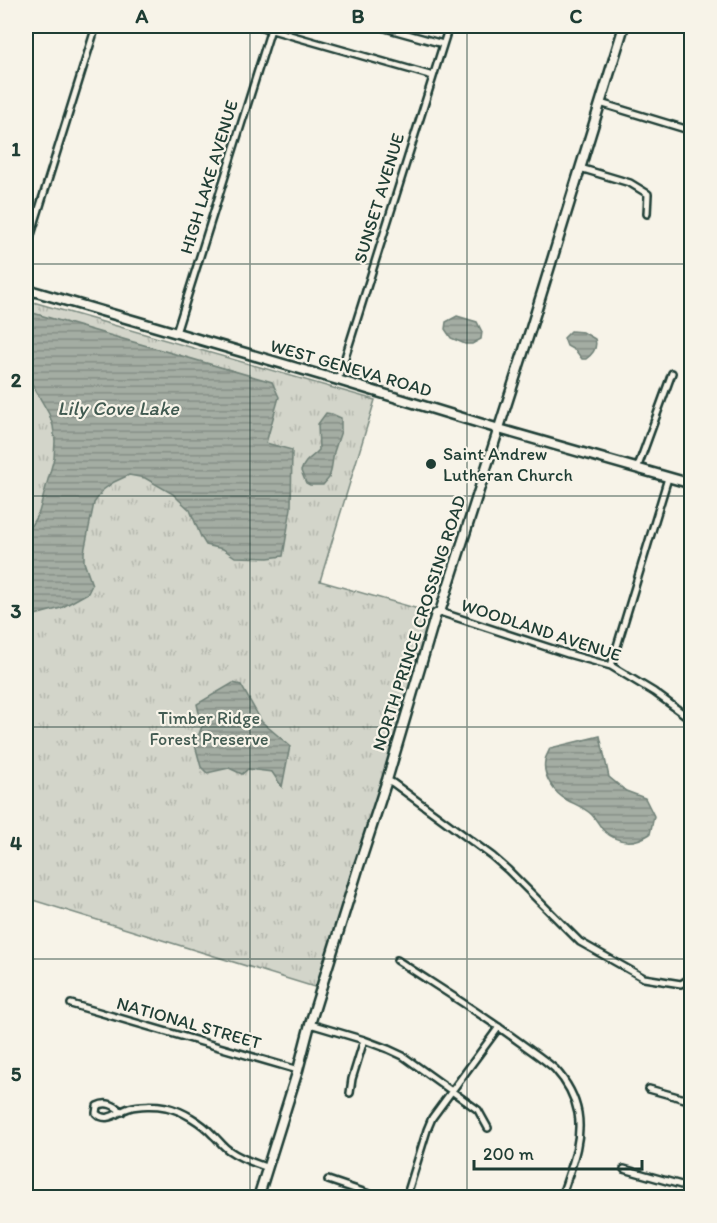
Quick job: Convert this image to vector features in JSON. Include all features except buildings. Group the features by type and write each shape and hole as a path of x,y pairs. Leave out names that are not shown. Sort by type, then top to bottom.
{"street":[{"path":"26,251 96,26"},
{"path":"258,26 433,76"},
{"path":"378,26 443,44"},
{"name":"SUNSET AVENUE","path":"338,380 448,26"},
{"name":"NORTH PRINCE CROSSING ROAD","path":"258,1197 436,614 440,612 499,429 624,26"},
{"name":"HIGH LAKE AVENUE","path":"176,333 271,29"},
{"path":"600,104 692,131"},
{"path":"580,168 630,183 648,194 647,214"},
{"name":"WEST GENEVA ROAD","path":"26,289 691,484"},
{"path":"637,469 672,373"},
{"path":"611,666 668,478"},
{"name":"WOODLAND AVENUE","path":"440,612 611,666 654,692 692,720"},
{"path":"387,780 492,856 580,942 644,978 681,984 692,977"},
{"path":"397,960 499,1027 555,1069 569,1088 578,1112 578,1143 561,1197"},
{"name":"NATIONAL STREET","path":"71,1004 298,1070"},
{"path":"310,1024 364,1040 403,1056 478,1110 489,1128"},
{"path":"406,1197 429,1124 499,1027"},
{"path":"350,1094 352,1079 364,1040"},
{"path":"649,1089 692,1101"},
{"path":"122,1112 129,1108 145,1107 166,1107 177,1111 199,1122 237,1156 268,1168"},
{"path":"624,1169 692,1188"},
{"path":"327,1180 381,1197"}],"green space":[{"name":"Timber Ridge Forest Preserve","path":"26,300 375,400 320,581 436,614 321,989 26,898"}],"water":[{"name":"Lily Cove Lake","path":"26,311 272,382 279,397 266,443 292,450 291,508 283,556 235,557 223,549 206,545 190,510 173,494 145,478 129,475 103,490 94,503 84,552 84,562 92,585 88,593 61,608 26,616 26,534 39,512 54,458 55,441 49,414 26,375"},
{"path":"457,316 477,322 482,332 481,339 472,344 465,344 451,338 445,329 446,322"},
{"path":"571,331 583,332 595,339 594,350 586,359 582,359 576,351 567,346 564,338"},
{"path":"326,413 341,418 341,431 329,478 323,485 310,485 306,483 301,471 307,461 319,450 318,424"},
{"path":"233,683 241,685 262,722 290,746 282,787 272,772 248,769 242,774 229,768 207,773 201,767 195,745 202,726 197,704"},
{"path":"600,736 609,777 626,791 645,798 654,816 650,834 644,838 625,841 614,838 603,830 595,818 583,808 558,793 547,778 545,761 550,748"}],"place":[{"name":"Saint Andrew Lutheran Church","path":"431,464"}]}
